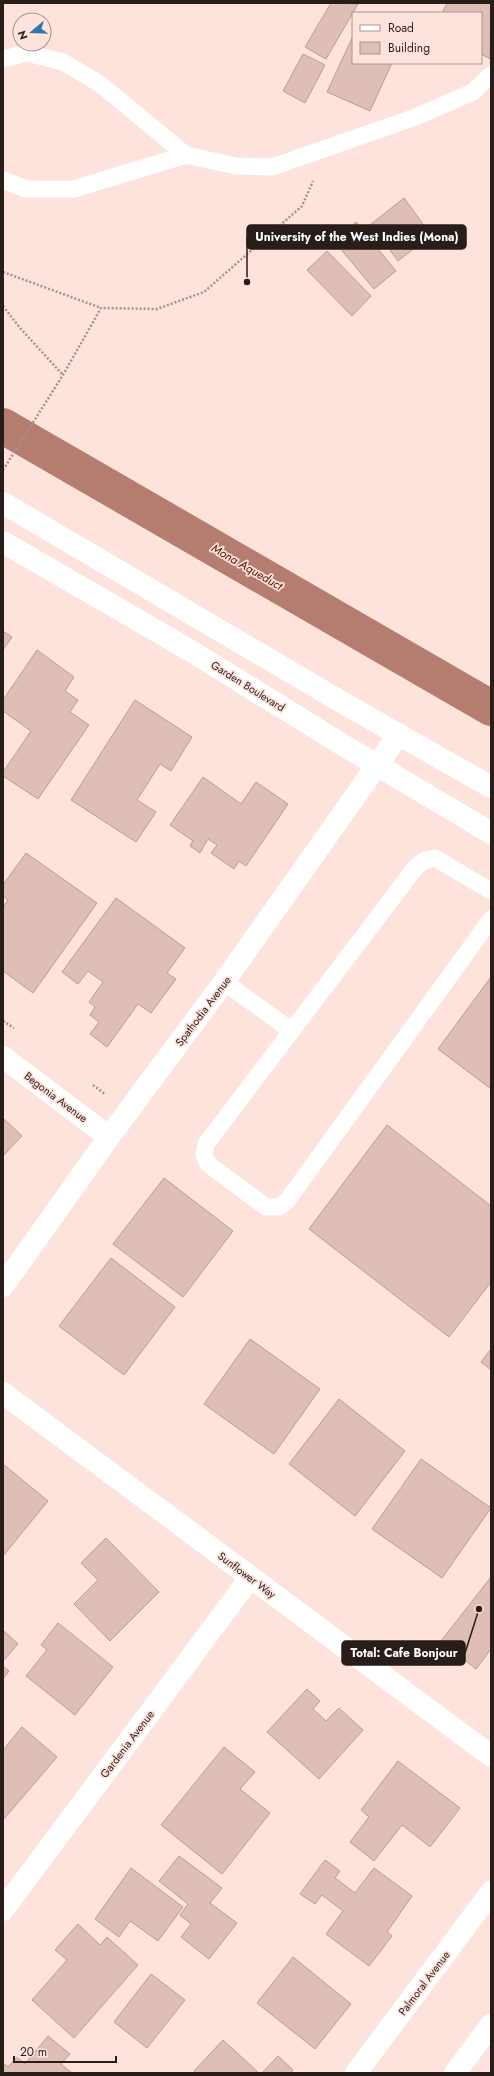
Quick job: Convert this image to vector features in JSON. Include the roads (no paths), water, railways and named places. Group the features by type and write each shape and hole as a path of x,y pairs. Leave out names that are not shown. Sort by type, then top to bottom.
{"street":[{"path":"3,503 345,704 491,787"},
{"name":"Garden Boulevard","path":"3,542 191,651 491,833"},
{"name":"Spathodia Avenue","path":"3,1286 109,1137 224,982 399,734"},
{"name":"Begonia Avenue","path":"3,1057 109,1137"},
{"name":"Sunflower Way","path":"3,1393 491,1756"},
{"name":"Gardenia Avenue","path":"3,1910 250,1578"},
{"name":"Palmoral Avenue","path":"356,2073 491,1892"},
{"path":"455,2073 491,2025"}],"lane":[{"path":"3,59 26,54 63,62 100,84 186,155 236,166 272,167 413,118 473,92 491,75"},
{"path":"3,180 26,189 74,189 186,155"},
{"path":"491,891 435,858 425,860 415,868 206,1144 204,1154 208,1164 266,1207 279,1207 287,1201 491,919"},
{"path":"224,982 292,1031"}],"waterway":[{"name":"Mona Aqueduct","path":"3,426 491,708"}],"place":[{"name":"University of the West Indies (Mona)","path":"247,282"},
{"name":"Total: Cafe Bonjour","path":"479,1609"}]}
